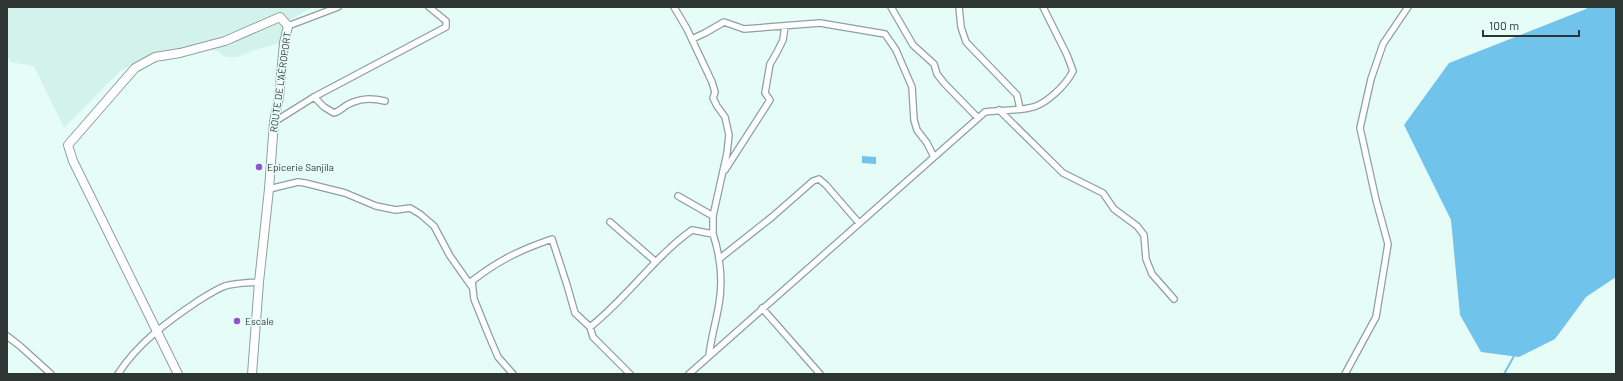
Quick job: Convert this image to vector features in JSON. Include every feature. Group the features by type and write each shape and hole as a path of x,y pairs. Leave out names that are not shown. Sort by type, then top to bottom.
{"main road":[{"name":"ROUTE DE L'AÉROPORT","path":"178,374 74,161 68,145 135,68 155,57 180,53 225,42 280,17 288,26 284,44 279,97 274,122 269,189 258,282 252,374"}],"street":[{"path":"288,26 338,7"},
{"path":"274,122 314,97 446,27 446,21 429,7"},
{"path":"674,7 687,29 712,82 715,92 714,98 717,106 725,117 729,135 728,153 713,216 713,234 718,250 721,282 719,303 711,338 709,356"},
{"path":"891,7 913,44 934,64 937,74 944,83 978,118"},
{"path":"959,7 961,27 966,42 1017,95 1020,109"},
{"path":"688,374 985,112 1030,108 1040,104 1068,81 1073,71 1067,55 1043,7"},
{"path":"1345,374 1376,317 1388,244 1376,200 1360,128 1371,79 1383,44 1408,7"},
{"path":"692,39 724,22 744,29 820,23 885,34 896,50 912,87 914,120 917,130 927,143 934,157"},
{"path":"723,173 770,100 765,93 766,82 770,64 783,40 785,26"},
{"path":"314,97 329,111 334,113 356,100 371,98 385,101"},
{"path":"999,110 1058,168 1076,181 1104,194 1114,209 1137,226 1144,235 1146,259 1152,274 1174,299"},
{"path":"719,259 772,217 813,181 819,179 859,223"},
{"path":"269,189 298,182 345,194 376,206 396,210 410,208 434,226 450,256 472,287"},
{"path":"678,196 713,216"},
{"path":"610,222 656,262"},
{"path":"590,327 680,238 692,230 713,234"},
{"path":"513,374 498,356 474,299 472,281 490,267 520,250 552,239 575,314 590,327 593,337 630,374"},
{"path":"118,374 129,359 156,331 180,313 224,287 237,283 258,282"},
{"path":"762,308 820,374"},
{"path":"7,336 51,374"}],"shaded area":[{"path":"7,7 313,7 288,21 280,43 237,57 226,57 209,47 153,54 120,71 64,128 34,66 10,62 7,55"}],"water":[{"path":"1588,7 1616,7 1616,277 1586,297 1555,339 1519,357 1481,352 1460,315 1451,220 1404,125 1449,63"},
{"path":"862,156 876,157 876,164 862,163"}],"waterway":[{"path":"1504,374 1514,356"}],"place":[{"name":"Epicerie Sanjila","path":"259,167"},
{"name":"Escale","path":"237,321"}]}
